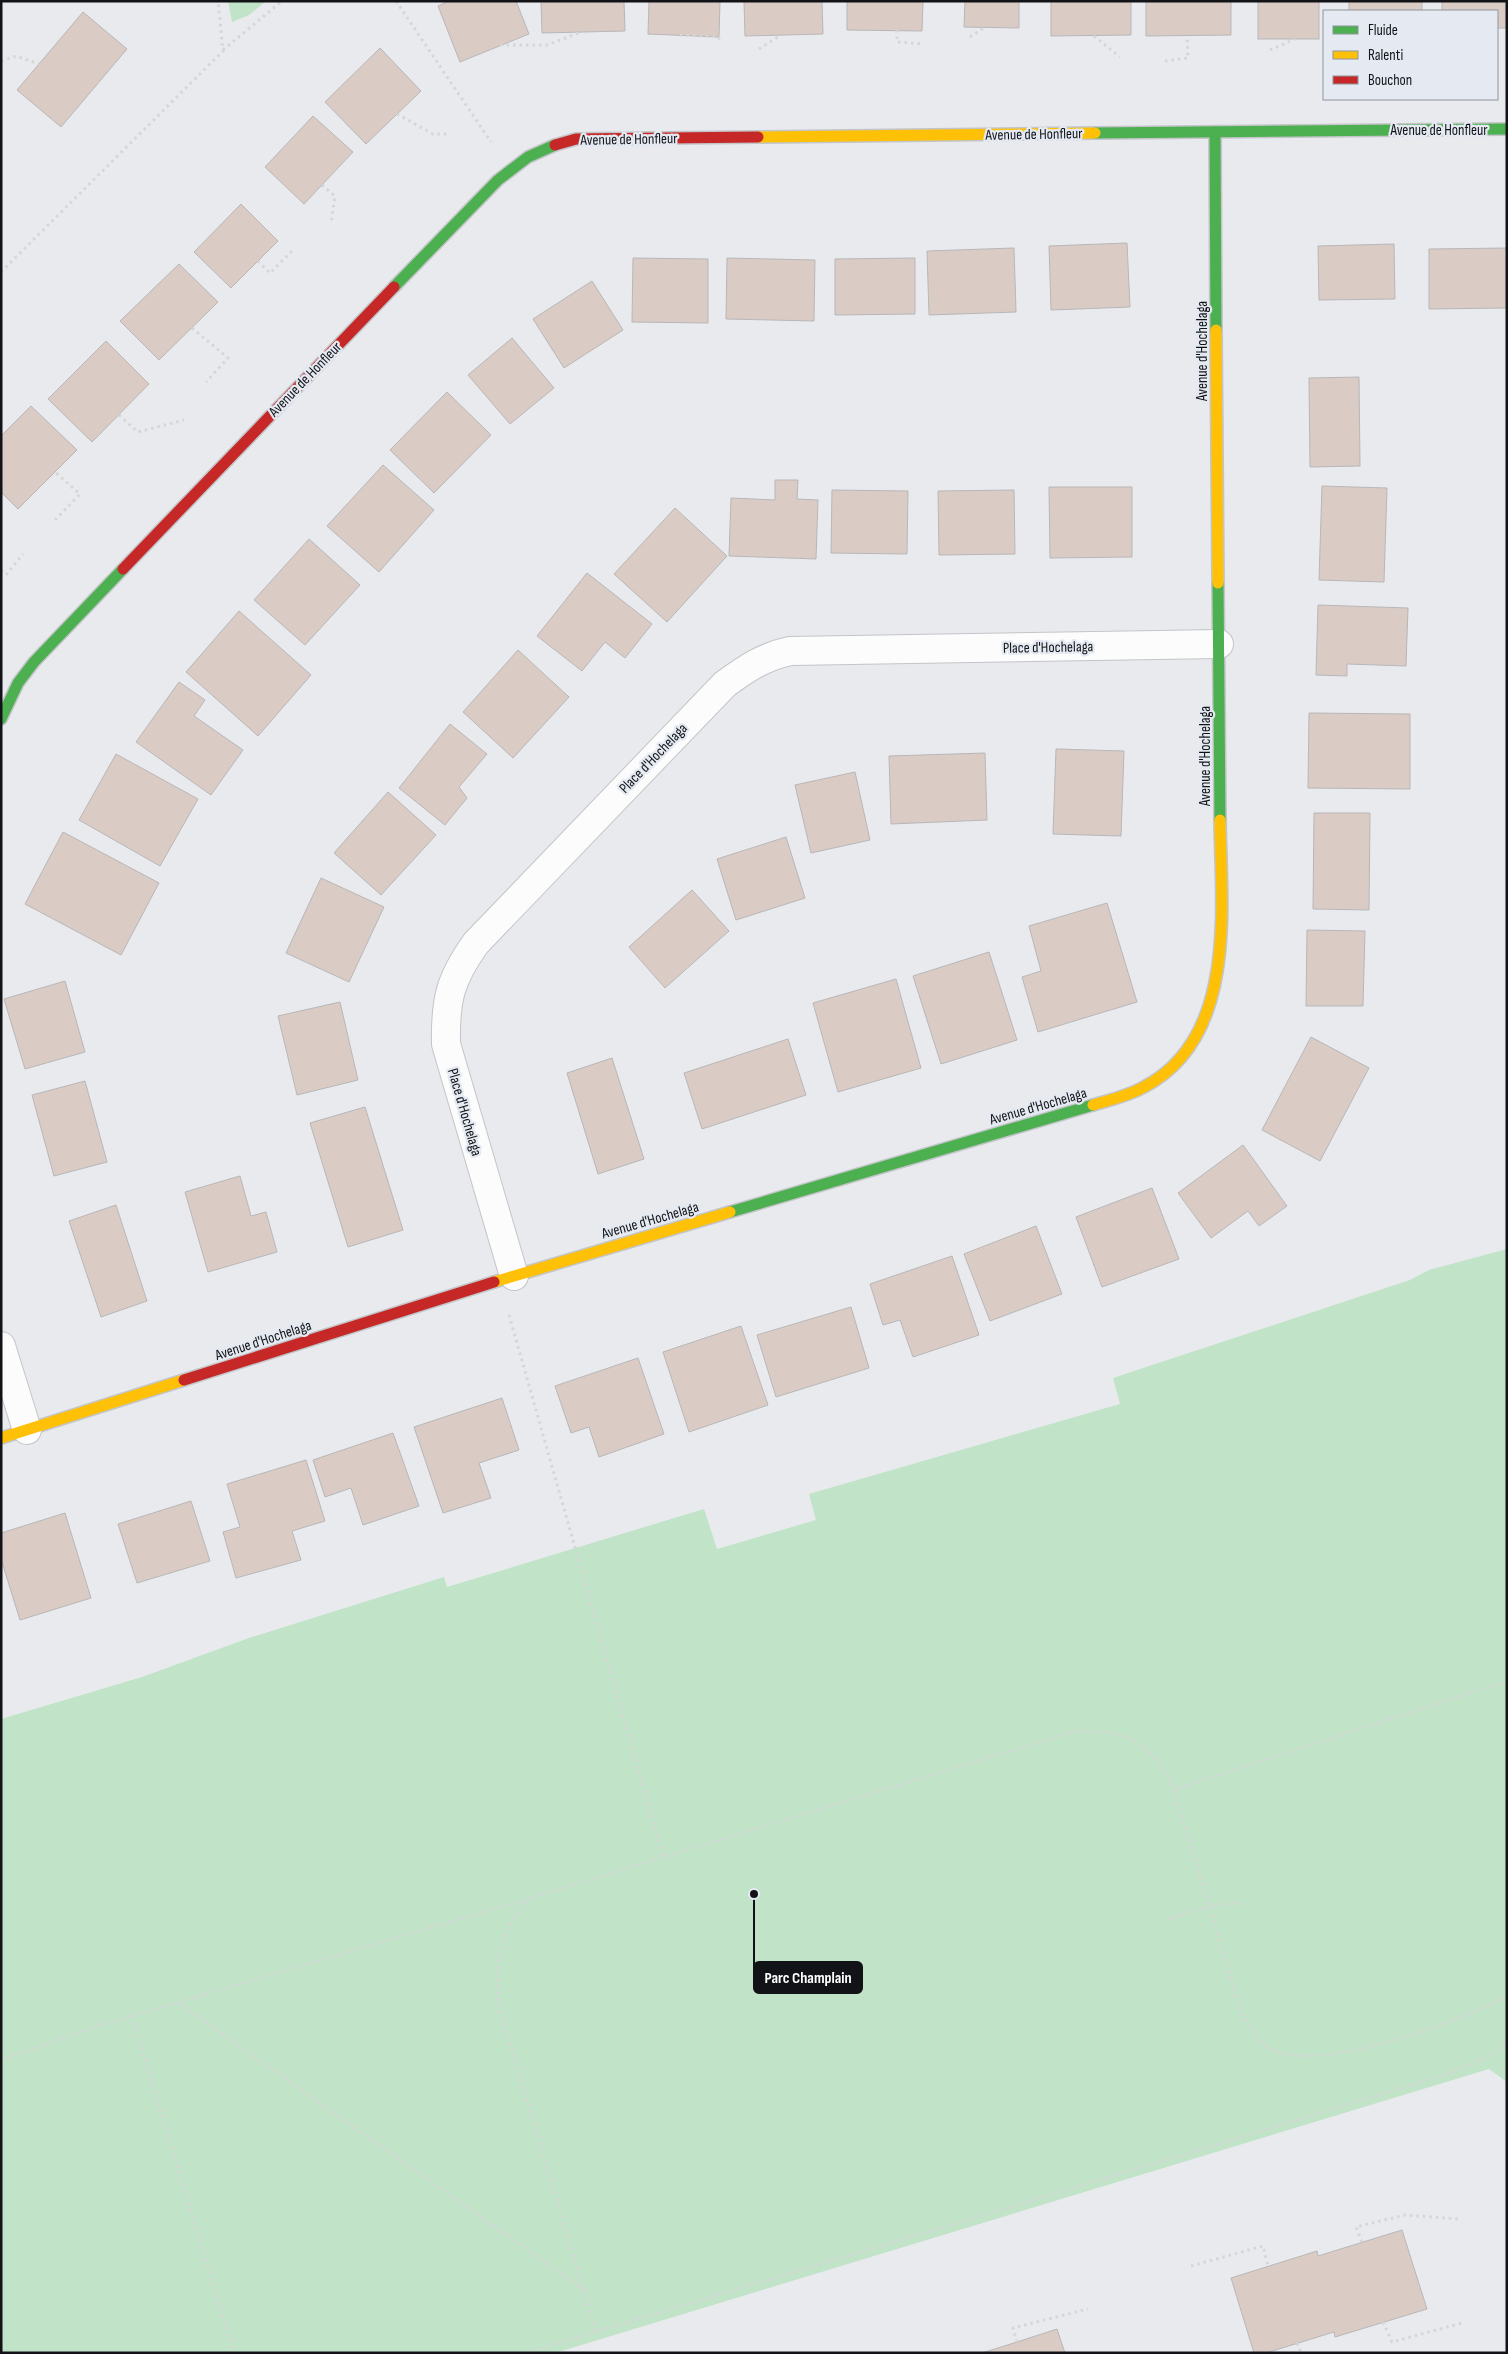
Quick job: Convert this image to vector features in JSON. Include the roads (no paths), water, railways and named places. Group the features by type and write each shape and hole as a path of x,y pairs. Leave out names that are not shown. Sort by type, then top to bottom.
{"street":[{"name":"Avenue de Honfleur","path":"1,719 18,683 34,662 508,169 529,155 552,144 576,139 1507,130"},
{"name":"Avenue d'Hochelaga","path":"1,1438 514,1276 1116,1098 1147,1086 1171,1067 1189,1046 1204,1020 1214,996 1221,940 1215,132"},
{"name":"Place d'Hochelaga","path":"514,1276 446,1044 445,1014 451,988 460,966 476,942 725,684 748,667 768,656 790,651 1219,644"},
{"path":"1,1346 27,1430"}],"place":[{"name":"Parc Champlain","path":"754,1894"}]}
